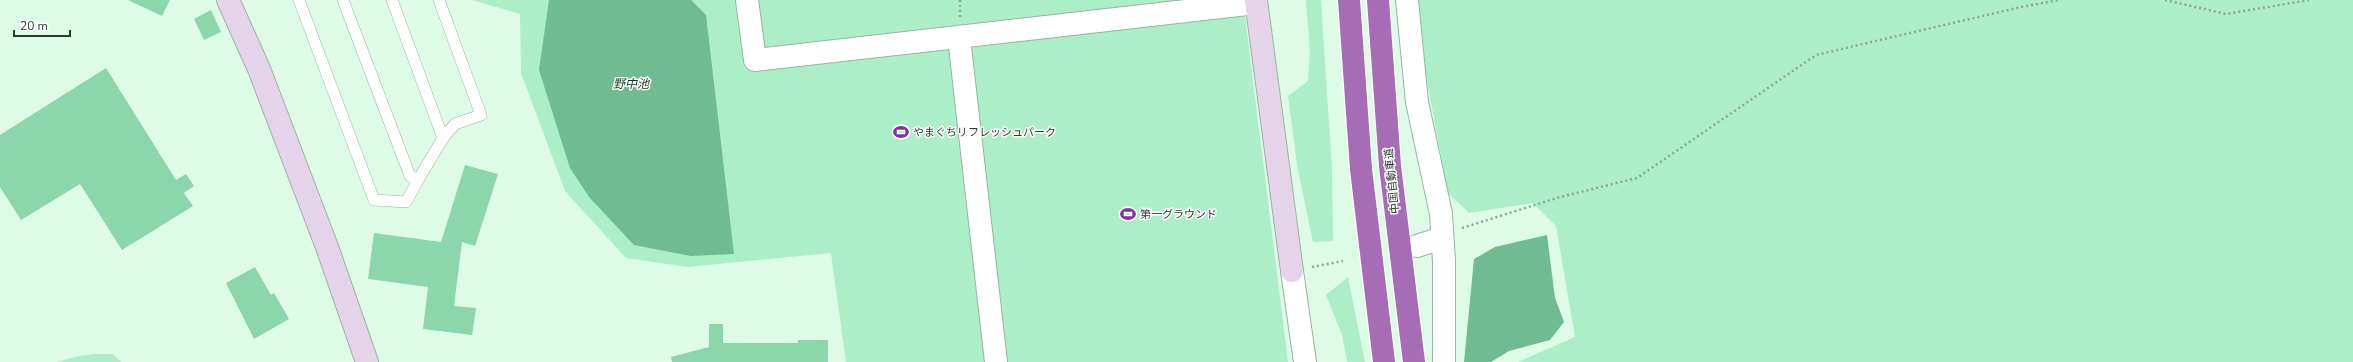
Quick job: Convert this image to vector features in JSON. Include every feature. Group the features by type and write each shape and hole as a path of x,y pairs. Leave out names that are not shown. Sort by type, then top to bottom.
{"highway":[{"path":"1349,0 1361,169 1384,362"},
{"name":"中国自動車道","path":"1378,0 1390,166 1414,362"}],"street":[{"path":"228,0 273,106 328,247 367,362"},
{"path":"747,0 755,60 959,38 1256,2 1305,362"},
{"path":"1407,0 1417,102 1440,214 1442,238 1444,362"},
{"path":"959,38 996,362"},
{"path":"1417,246 1442,238"}],"lane":[{"path":"300,0 374,200 406,202 443,138 455,124 481,115 439,0"},
{"path":"343,0 410,176 418,180"},
{"path":"392,0 443,138"}],"path":[{"path":"1442,238 1467,226 1560,197 1637,178 1816,55 2021,7 2059,0"},
{"path":"2165,0 2226,14 2309,0"},
{"path":"1292,271 1343,261"}],"shaded area":[{"name":"やまぐちリフレッシュパーク","path":"472,0 1243,0 1288,362 846,362 831,253 688,267 626,258 565,191 521,73 520,14"},
{"path":"1306,0 1321,0 1332,170 1333,241 1313,242 1297,165 1288,96 1308,81 1310,51"},
{"path":"1418,0 2353,0 2353,362 1518,362 1575,337 1556,226 1533,203 1469,213 1448,193 1419,39"},
{"path":"1348,277 1365,362 1347,362 1342,335 1326,295"},
{"path":"113,354 121,362 56,362 79,356"}],"water":[{"name":"野中池","path":"549,0 691,0 706,15 734,254 691,256 634,245 589,197 570,168 539,70"},
{"path":"1547,235 1555,298 1564,322 1550,340 1509,351 1491,362 1464,362 1474,259 1495,247"}],"building":[{"path":"128,0 170,0 162,16"},
{"path":"211,10 221,32 204,40 194,19"},
{"path":"106,68 176,180 186,174 194,186 184,193 193,206 122,250 80,184 21,220 0,187 0,135"},
{"path":"465,165 498,174 475,246 462,242 454,306 476,308 472,335 423,329 428,287 368,279 374,233 441,242"},
{"path":"255,267 271,295 274,293 289,319 254,339 226,283"},
{"path":"709,324 723,324 723,343 798,343 798,340 828,340 828,362 672,362 671,357 709,347"}],"place":[{"name":"やまぐちリフレッシュパーク","path":"901,132"},
{"name":"第一グラウンド","path":"1128,214"}]}
